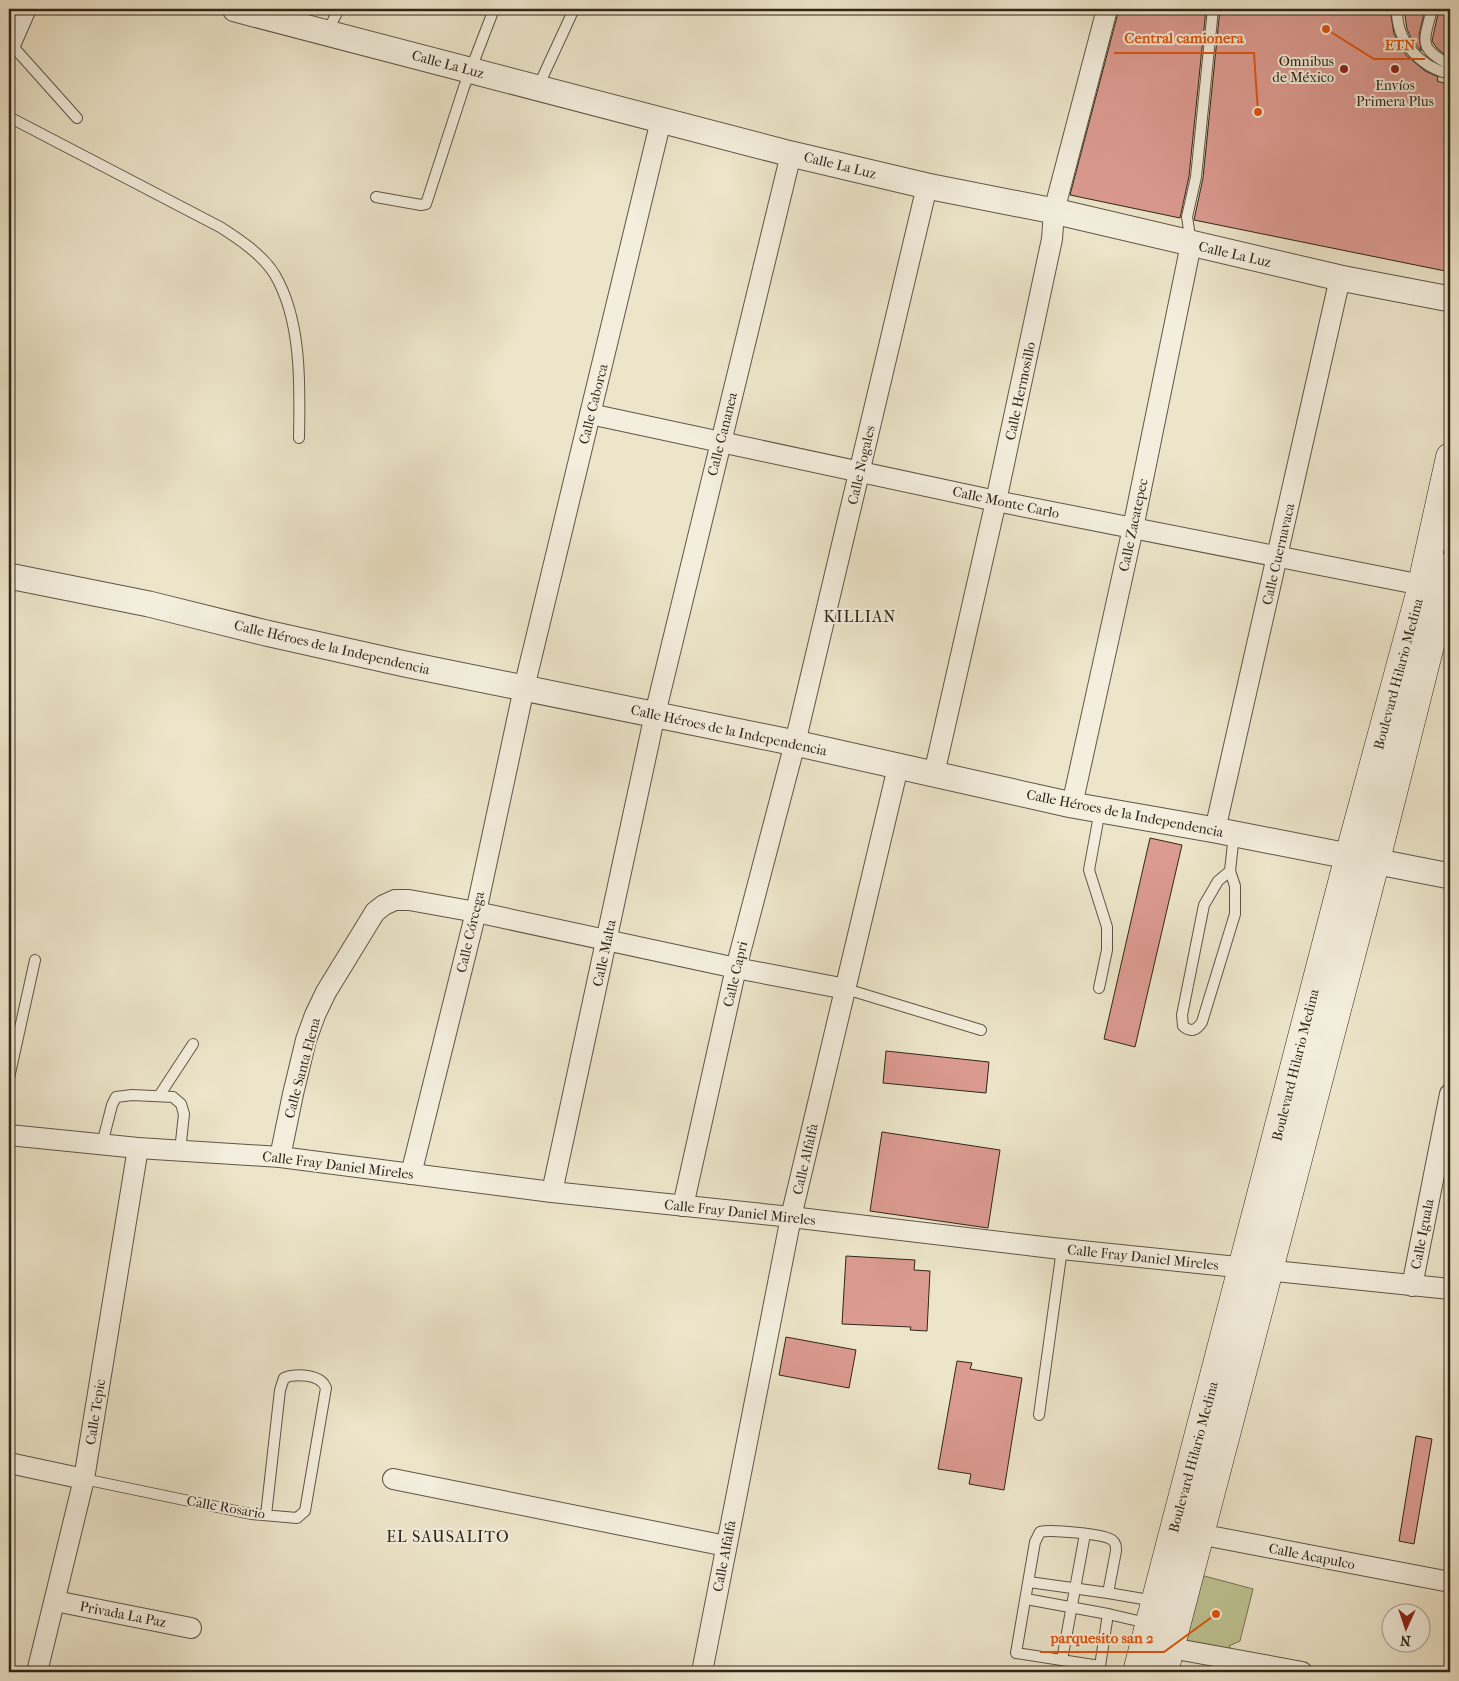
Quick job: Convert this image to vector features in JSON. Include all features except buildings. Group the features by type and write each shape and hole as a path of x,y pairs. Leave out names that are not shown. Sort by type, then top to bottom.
{"main road":[{"name":"Boulevard Hilario Medina","path":"1168,1660 1186,1532 1256,1268 1376,860 1442,583 1450,458"},
{"name":"Boulevard Hilario Medina","path":"1256,1268 1349,856 1442,583"},
{"name":"Boulevard Hilario Medina","path":"1137,1672 1153,1613 1186,1532"}],"street":[{"path":"9,41 23,9"},
{"name":"Calle La Luz","path":"235,9 791,154 927,186 1054,211 1340,278 1450,299"},
{"name":"Calle Hermosillo","path":"934,774 996,501 1052,239 1054,211 1107,9"},
{"name":"Calle Caborca","path":"524,688 661,120"},
{"name":"Calle Cananea","path":"655,714 791,154"},
{"name":"Calle Nogales","path":"795,743 927,186"},
{"name":"Calle Zacatepec","path":"1072,805 1133,528 1191,244"},
{"name":"Calle Cuernavaca","path":"1225,832 1277,557 1340,278"},
{"name":"Calle Monte Carlo","path":"590,414 996,501 1277,557 1442,583"},
{"name":"Calle Héroes de la Independencia","path":"9,576 149,604 266,634 405,664 795,743 1072,805 1376,860 1450,876"},
{"name":"Calle Córcega","path":"411,1174 476,912 524,688"},
{"name":"Calle Malta","path":"552,1192 655,714"},
{"name":"Calle Capri","path":"683,1206 736,968 795,743"},
{"name":"Calle Alfalfa","path":"702,1672 791,1217 898,767"},
{"name":"Calle Santa Elena","path":"280,1157 306,1040 326,992 375,912 395,900 409,900 476,912"},
{"path":"476,912 736,968 846,989"},
{"name":"Calle Iguala","path":"1412,1286 1450,1094"},
{"name":"Calle Fray Daniel Mireles","path":"9,1125 30,1137"},
{"name":"Calle Fray Daniel Mireles","path":"9,1135 138,1148 280,1157 552,1192 791,1217 1062,1249 1450,1289"},
{"name":"Calle Tepic","path":"36,1672 84,1479 138,1148"},
{"name":"Calle Rosario","path":"9,1463 84,1479"},
{"path":"392,1479 726,1546"},
{"name":"Calle Acapulco","path":"1186,1532 1450,1582"},
{"name":"Privada La Paz","path":"55,1601 191,1628"},
{"path":"1168,1660 1302,1672"}],"lane":[{"path":"326,33 339,9"},
{"path":"376,196 421,205 426,204 470,70 494,9"},
{"path":"538,88 574,9"},
{"path":"1191,244 1187,217 1196,177 1213,9"},
{"path":"1397,9 1399,26 1408,47 1415,56 1427,66 1450,74"},
{"path":"1432,9 1425,37 1426,48 1433,56 1450,65"},
{"path":"9,41 77,118"},
{"path":"9,118 220,227 248,246 275,274 288,307 296,345 300,386 299,438"},
{"path":"1099,988 1107,950 1107,927 1089,870 1100,810"},
{"path":"1225,832 1230,871 1235,886 1235,914 1202,1022 1198,1027 1188,1030 1183,1026 1182,1015 1204,905 1218,881 1230,871"},
{"path":"9,1078 35,960"},
{"path":"846,989 981,1030"},
{"path":"159,1096 194,1044"},
{"path":"102,1144 112,1105 116,1097 132,1095 173,1097 181,1104 184,1114 180,1150"},
{"path":"1039,1415 1062,1249"},
{"name":"Calle Rosario","path":"84,1479 251,1514 296,1518 305,1511 326,1388 324,1382 317,1378 290,1376 284,1378 280,1390 266,1515"},
{"path":"1108,1592 1116,1544 1108,1537 1047,1530 1040,1532 1035,1542 1016,1653 1100,1666 1108,1614"},
{"path":"1062,1660 1084,1534"},
{"path":"1029,1582 1108,1592 1153,1613"},
{"path":"1026,1599 1108,1614 1153,1613"}],"green space":[{"path":"1197,1574 1253,1589 1240,1641 1229,1646 1234,1651 1179,1639"}],"place":[{"name":"ETN","path":"1326,29"},
{"name":"Omnibus de México","path":"1344,69"},
{"name":"Envíos Primera Plus","path":"1395,69"},
{"name":"Central camionera","path":"1258,112"},
{"name":"parquesito san 2","path":"1216,1614"}],"district":[{"name":"KILLIAN","path":"860,616"},
{"name":"EL SAUSALITO","path":"448,1536"}]}
